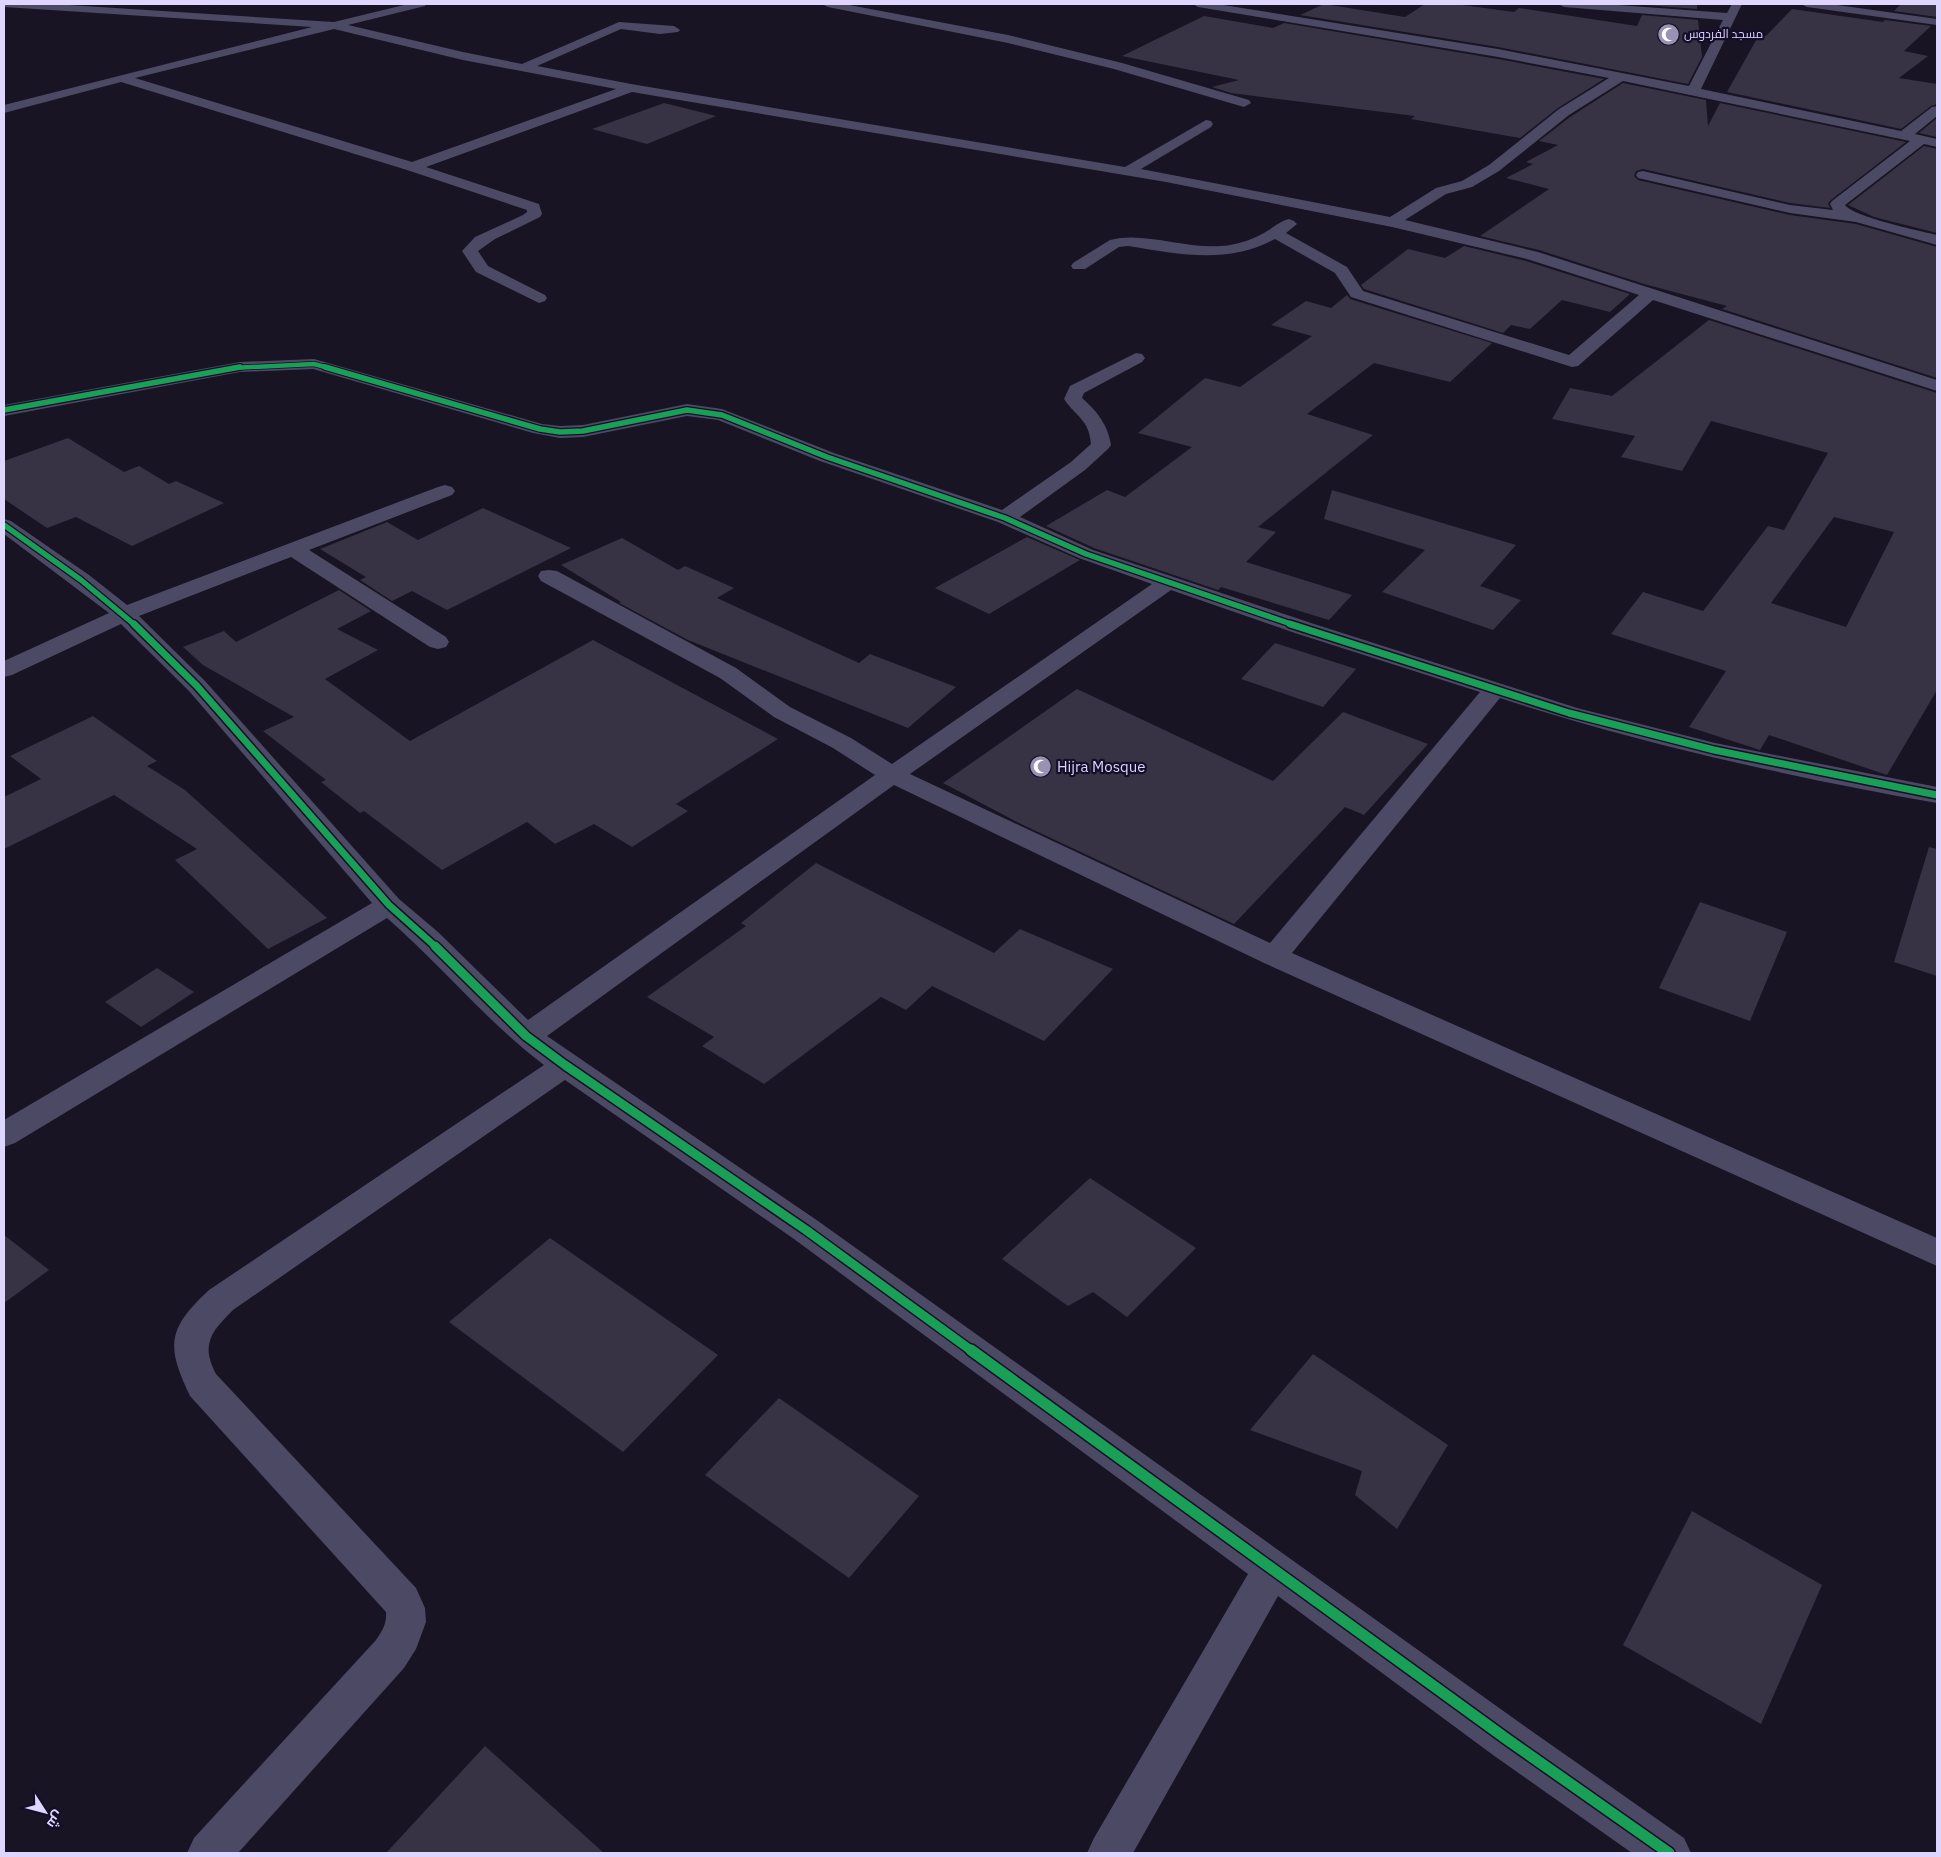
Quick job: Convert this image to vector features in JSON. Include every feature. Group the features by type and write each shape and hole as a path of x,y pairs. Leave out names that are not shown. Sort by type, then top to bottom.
{"street":[{"path":"4,4 332,25 463,56 631,88 1128,172 1317,207 1392,222 1532,255 1937,386"},
{"path":"4,109 421,4"},
{"path":"828,4 1008,39 1118,66 1244,103"},
{"path":"1198,4 1498,53 1622,76 1937,143"},
{"path":"1564,4 1729,17"},
{"path":"1692,91 1737,4"},
{"path":"1807,4 1937,22"},
{"path":"525,67 618,26 630,25 655,31 674,30"},
{"path":"1392,222 1441,191 1467,184 1494,168 1564,112 1622,76"},
{"path":"121,78 412,167 534,207 535,214 529,219 485,238 472,246 470,251 482,269 538,298"},
{"path":"412,167 631,88"},
{"path":"12,94 46,98"},
{"path":"1904,136 1937,110"},
{"path":"1128,172 1206,124"},
{"path":"1922,139 1837,204 1838,208 1844,213 1857,218 1937,240"},
{"path":"1643,175 1790,209 1857,218"},
{"path":"1079,266 1115,243 1128,241 1171,248 1231,250 1275,234 1317,207"},
{"path":"1275,234 1341,270 1357,294 1572,362 1652,293"},
{"path":"1005,518 1078,466 1101,445 1100,434 1095,420 1074,398 1076,390 1136,358"},
{"path":"4,410 240,366 314,364 540,429 560,432 600,428 687,410 722,415 827,456 1005,518 1086,554 1167,583 1569,713 1714,750 1937,795"},
{"path":"4,670 124,614 445,491"},
{"path":"4,525 81,580 124,614 197,686 389,905 428,939 526,1036 564,1065 806,1230 1272,1570 1669,1853"},
{"path":"293,549 438,642"},
{"path":"549,576 728,672 782,712 842,743 892,775 1274,956 1937,1253"},
{"path":"526,1036 892,775 1167,583"},
{"path":"1274,956 1495,689"},
{"path":"4,1135 389,905"},
{"path":"209,1853 390,1654 405,1629 407,1610 402,1601 203,1385 194,1369 191,1350 192,1333 203,1317 222,1300 564,1065"},
{"path":"1109,1853 1272,1570"}],"building":[{"path":"1324,4 1405,17 1425,4 1455,4 1514,12 1519,8 1637,26 1642,15 1698,20 1702,57 1688,84 1498,47 1300,15"},
{"path":"1697,4 1697,9 1646,5"},
{"path":"1901,4 1937,4 1937,17 1894,11"},
{"path":"1792,9 1883,22 1885,20 1931,26 1904,51 1928,56 1899,78 1937,84 1937,104 1931,106 1901,129 1727,92 1759,35 1766,36"},
{"path":"1204,16 1273,28 1284,23 1604,79 1558,108 1520,138 1411,119 1415,116 1231,93 1212,87 1239,80 1122,56"},
{"path":"1623,83 1706,100 1708,126 1720,103 1906,142 1831,200 1828,203 1830,208 1790,203 1643,169 1636,171 1634,176 1638,180 1790,215 1856,224 1937,247 1937,378 1722,309 1727,306 1644,284 1539,250 1480,236 1549,189 1506,178 1533,164 1526,162 1558,145 1539,141 1570,117"},
{"path":"664,103 716,116 647,144 592,129"},
{"path":"1937,118 1937,137 1919,133"},
{"path":"1924,146 1937,149 1937,233 1874,217 1848,205"},
{"path":"1464,246 1526,261 1630,294 1610,312 1562,300 1530,329 1511,325 1503,333 1364,289 1361,285 1408,249 1445,258"},
{"path":"1347,295 1350,299 1492,343 1450,382 1374,363 1307,414 1373,435 1258,527 1276,532 1246,562 1352,595 1329,620 1221,587 1218,590 1094,548 1046,526 1107,490 1125,497 1192,447 1138,433 1205,378 1240,387 1312,336 1271,325 1306,301 1331,308"},
{"path":"1709,320 1937,393 1937,690 1887,775 1769,735 1760,750 1689,727 1726,671 1611,634 1643,592 1703,611 1768,526 1784,530 1828,453 1711,421 1682,471 1621,457 1635,436 1552,419 1570,388 1612,396","holes":["1834,517 1894,532 1846,627 1771,603"]},
{"path":"68,438 124,472 139,466 169,484 176,481 224,503 132,546 76,517 47,528 4,499 4,461"},
{"path":"1332,490 1516,545 1480,586 1521,600 1493,630 1382,592 1425,550 1324,519"},
{"path":"483,508 571,548 447,610 412,591 392,601 360,580 366,577 320,549 387,522 418,540"},
{"path":"1027,537 1080,560 989,614 935,588"},
{"path":"622,538 678,570 685,566 734,588 717,598 859,663 870,654 956,687 908,728 688,640 619,603 621,602 561,565"},
{"path":"339,590 371,611 337,629 378,650 325,679 410,741 593,640 778,739 676,804 688,811 632,847 594,824 555,844 527,822 442,870 364,811 360,813 321,782 326,780 263,731 294,717 203,665 183,647 224,631 236,642"},
{"path":"1275,643 1356,669 1323,707 1241,679"},
{"path":"1077,689 1273,781 1343,712 1428,744 1364,815 1345,807 1234,924 1021,824 943,783"},
{"path":"93,716 157,761 147,766 185,790 327,918 268,949 175,860 197,849 114,795 4,849 4,797 41,779 10,756"},
{"path":"1929,847 1937,849 1937,976 1894,962"},
{"path":"816,863 994,953 1020,929 1113,969 1044,1041 932,986 906,1010 881,997 764,1084 702,1046 714,1037 647,997 746,926 741,923"},
{"path":"1700,902 1787,932 1750,1021 1659,988"},
{"path":"157,968 194,992 141,1027 105,1002"},
{"path":"1090,1178 1196,1248 1127,1317 1093,1292 1068,1306 1002,1259"},
{"path":"4,1235 49,1270 4,1303"},
{"path":"550,1238 718,1355 623,1452 449,1322"},
{"path":"1313,1354 1448,1445 1397,1529 1355,1495 1362,1471 1250,1430"},
{"path":"779,1398 919,1496 849,1578 705,1475"},
{"path":"1692,1511 1822,1585 1761,1724 1623,1645"},
{"path":"485,1746 604,1853 386,1853"}],"cycle path":[{"path":"4,410 240,367 314,364 540,429 560,432 583,431 687,410 722,415 827,457 1005,518 1086,554 1303,628 1569,713 1714,750 1937,795"},
{"path":"4,525 81,580 124,614 197,686 389,905 428,939 526,1036 565,1065 806,1230 1508,1740 1669,1853"}],"place":[{"name":"مسجد الفردوس","path":"1668,34"},
{"name":"Hijra Mosque","path":"1041,767"}]}
